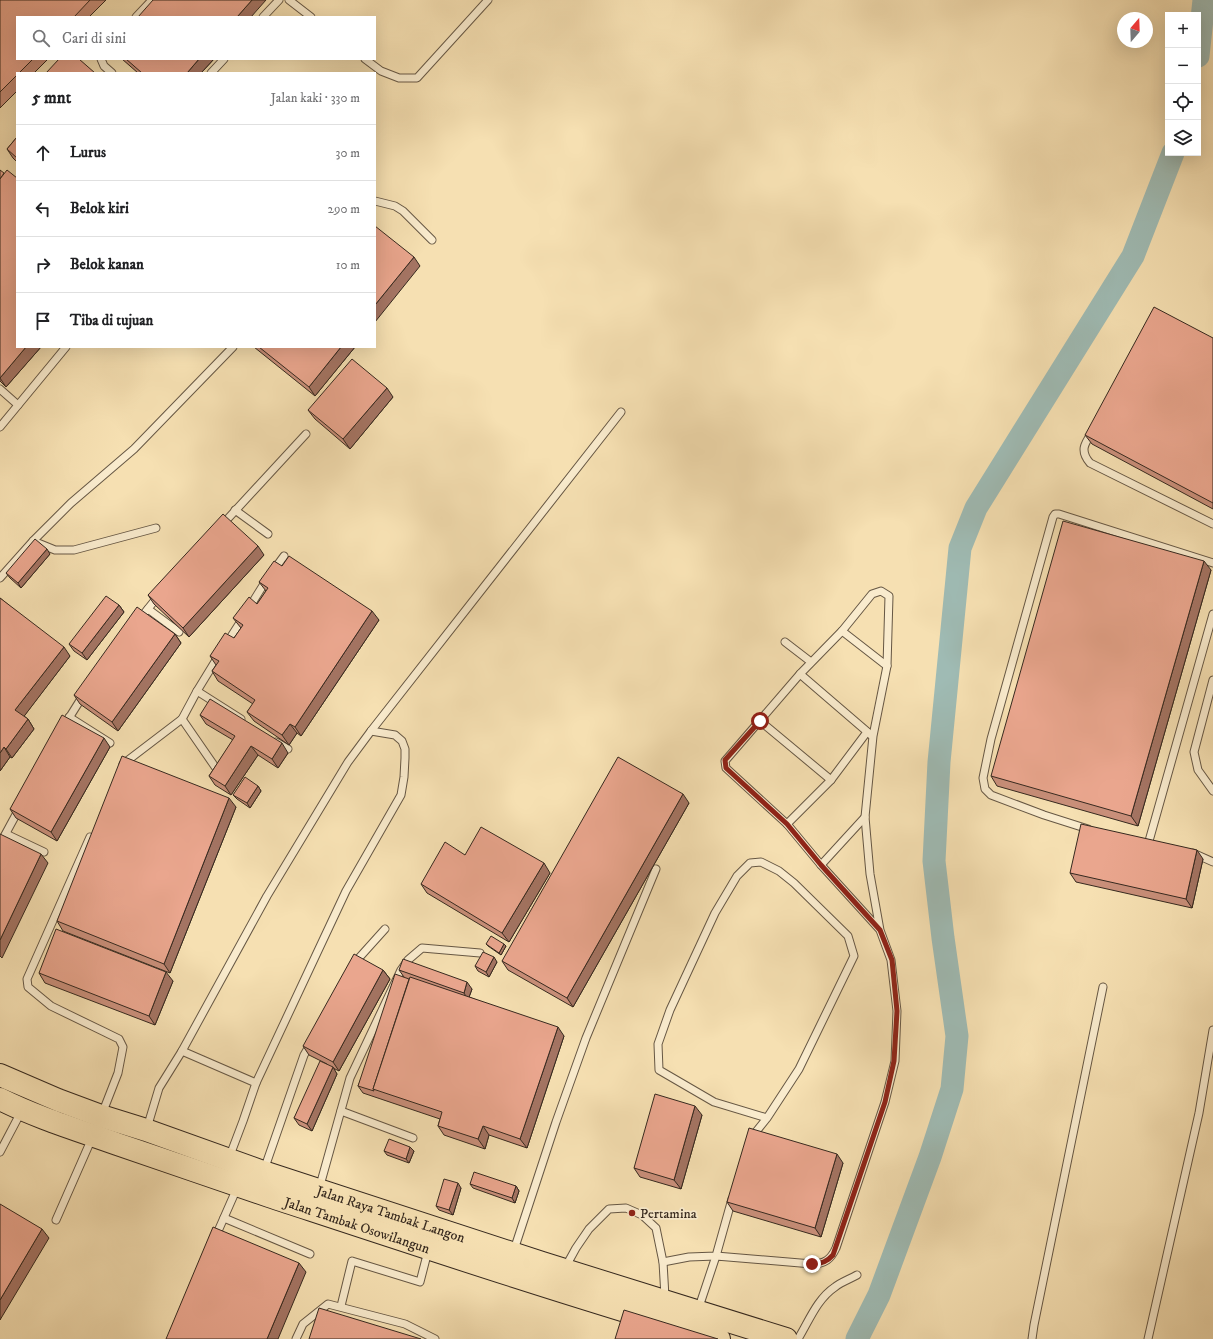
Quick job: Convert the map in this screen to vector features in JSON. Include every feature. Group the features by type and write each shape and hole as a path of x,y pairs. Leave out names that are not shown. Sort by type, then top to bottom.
{"highway":[{"name":"Jalan Raya Tambak Langon","path":"0,1075 58,1100 97,1126 146,1130 263,1172 513,1253 560,1280"},
{"name":"Jalan Tambak Osowilangun","path":"0,1099 22,1110 97,1126 238,1186 428,1248 560,1280 627,1305 662,1311 695,1321 719,1339"},
{"path":"695,1321 786,1339"}],"lane":[{"path":"137,16 152,0"},
{"path":"264,16 279,0"},
{"path":"289,0 310,16"},
{"path":"366,60 381,71 398,78 417,78 488,0"},
{"path":"101,60 104,66 111,72"},
{"path":"212,72 223,60"},
{"path":"376,201 395,206 403,210 432,240"},
{"path":"0,427 65,348"},
{"path":"0,578 33,541 71,503 134,449 232,348"},
{"path":"0,389 18,405"},
{"path":"146,1130 160,1088 182,1051 267,896 348,762 621,412"},
{"path":"1098,422 1083,450 1084,455 1090,463 1096,468 1213,524"},
{"path":"214,533 306,434"},
{"path":"235,510 268,534"},
{"path":"1096,831 1044,816 996,797 988,792 983,778 991,739 1053,517 1055,514 1059,514 1213,563"},
{"path":"33,541 55,550 74,550 156,528"},
{"path":"120,771 123,764 182,719 197,690 265,582 284,556"},
{"path":"134,627 163,591"},
{"path":"663,1262 688,1257 716,1256 812,1264 823,1263 829,1260 833,1255 885,1102 894,1061 897,1011 892,960 880,930 870,874 865,817 870,734 887,666 889,596 881,591 872,594 842,631 800,674 725,760 726,768 787,824 821,865 880,930"},
{"path":"148,609 179,632"},
{"path":"1149,842 1213,614"},
{"path":"842,631 887,666"},
{"path":"785,642 811,662"},
{"path":"800,674 870,734"},
{"path":"1213,680 1194,752 1198,770 1213,791"},
{"path":"61,731 89,688"},
{"path":"197,690 249,724"},
{"path":"69,717 110,743"},
{"path":"182,719 221,775"},
{"path":"760,721 831,780"},
{"path":"228,1159 256,1083 346,891 401,795 405,758 405,749 402,741 395,734 371,731"},
{"path":"787,824 831,780 870,734"},
{"path":"269,737 288,750"},
{"path":"0,844 24,800"},
{"path":"821,865 865,817"},
{"path":"56,1220 97,1126 118,1073 123,1047 119,1039 51,1006 28,987 27,979 94,828"},
{"path":"6,834 44,852"},
{"path":"1140,840 1157,843"},
{"path":"1187,851 1198,854 1213,862"},
{"path":"747,1148 755,1132 766,1118 799,1069 854,956 848,936 794,883 779,871 761,862 750,863 737,876 715,913 670,1010 658,1044 659,1070 714,1102 766,1118"},
{"path":"513,1253 556,1122 586,1038 656,868"},
{"path":"350,973 358,959 385,930"},
{"path":"319,1190 350,1078 401,970 408,960 422,948 480,953"},
{"path":"1032,1339 1103,987"},
{"path":"1148,1339 1199,1113 1213,1030"},
{"path":"263,1172 304,1055 316,1034"},
{"path":"182,1051 256,1083"},
{"path":"0,1152 22,1110"},
{"path":"341,1111 413,1138"},
{"path":"211,1248 238,1186"},
{"path":"695,1321 716,1256 734,1192"},
{"path":"560,1280 576,1248 589,1229 609,1209 626,1208 642,1215 656,1228 663,1262 662,1311"},
{"path":"224,1218 310,1254"},
{"path":"341,1306 352,1261 420,1282 428,1248"},
{"path":"798,1339 817,1306 829,1291 857,1275"},
{"path":"296,1339 303,1324 328,1304 341,1306 405,1324 435,1339"}],"building":[{"path":"0,0 90,0 75,16 16,16 16,60 32,60 20,72 16,72 16,76 0,92"},
{"path":"153,0 252,0 238,16 139,16"},
{"path":"58,60 80,60 94,72 47,72"},
{"path":"127,60 198,60 188,72 141,72"},
{"path":"16,138 16,157 7,149"},
{"path":"0,170 4,173 0,179"},
{"path":"7,170 16,177 16,348 25,348 0,378 0,179"},
{"path":"376,227 414,257 376,304"},
{"path":"1154,307 1213,338 1213,503 1085,435"},
{"path":"260,348 340,348 309,387"},
{"path":"352,359 387,388 343,439 308,410"},
{"path":"223,514 258,546 183,628 148,595"},
{"path":"1063,521 1204,561 1131,816 991,776"},
{"path":"35,539 47,549 18,583 6,573"},
{"path":"289,556 372,611 295,727 290,724 282,735 247,712 255,700 212,671 219,661 210,656 225,633 234,638 243,625 233,618 249,597 257,604 268,588 259,582 274,561 282,566"},
{"path":"106,596 119,605 82,653 69,644"},
{"path":"0,598 64,647 15,710 28,719 6,749 4,747 0,753"},
{"path":"137,607 175,634 112,722 74,695"},
{"path":"210,699 282,743 272,759 251,746 225,786 209,776 235,736 200,715"},
{"path":"62,715 104,738 51,832 10,809"},
{"path":"122,756 229,798 164,964 57,921"},
{"path":"618,757 683,794 567,998 502,961"},
{"path":"245,777 258,786 247,803 233,795"},
{"path":"1081,824 1197,850 1186,899 1070,873"},
{"path":"481,827 544,863 502,933 421,884 445,842 465,855"},
{"path":"0,834 41,854 0,940"},
{"path":"56,929 166,972 149,1016 39,973"},
{"path":"491,936 504,944 499,953 486,944"},
{"path":"483,952 494,957 486,972 475,966"},
{"path":"354,954 383,970 333,1062 303,1046"},
{"path":"403,959 467,982 464,993 399,970"},
{"path":"395,974 409,979 373,1089 374,1091 358,1086"},
{"path":"410,977 558,1027 520,1139 483,1126 478,1139 438,1126 442,1112 373,1089"},
{"path":"320,1061 333,1067 307,1124 294,1118"},
{"path":"655,1094 695,1106 674,1180 634,1168"},
{"path":"749,1128 837,1154 815,1228 727,1202"},
{"path":"389,1139 410,1147 406,1159 384,1151"},
{"path":"474,1172 516,1186 512,1198 470,1184"},
{"path":"444,1179 458,1183 449,1210 436,1206"},
{"path":"0,1204 42,1229 0,1300"},
{"path":"213,1227 299,1263 267,1339 166,1339"},
{"path":"319,1308 421,1339 309,1339"},
{"path":"624,1310 718,1339 615,1339"}],"waterway":[{"path":"1199,48 1204,0"},
{"path":"857,1339 879,1295 930,1157 952,1089 957,1036 934,861 939,762 960,548 976,508 1133,256 1172,156"}],"place":[{"name":"Pertamina","path":"632,1213"}],"route":[{"path":"760,721 725,760 726,768 787,824 821,865 880,930 892,960 897,1011 894,1061 885,1102 836,1248 829,1260 819,1264 812,1264"}]}
